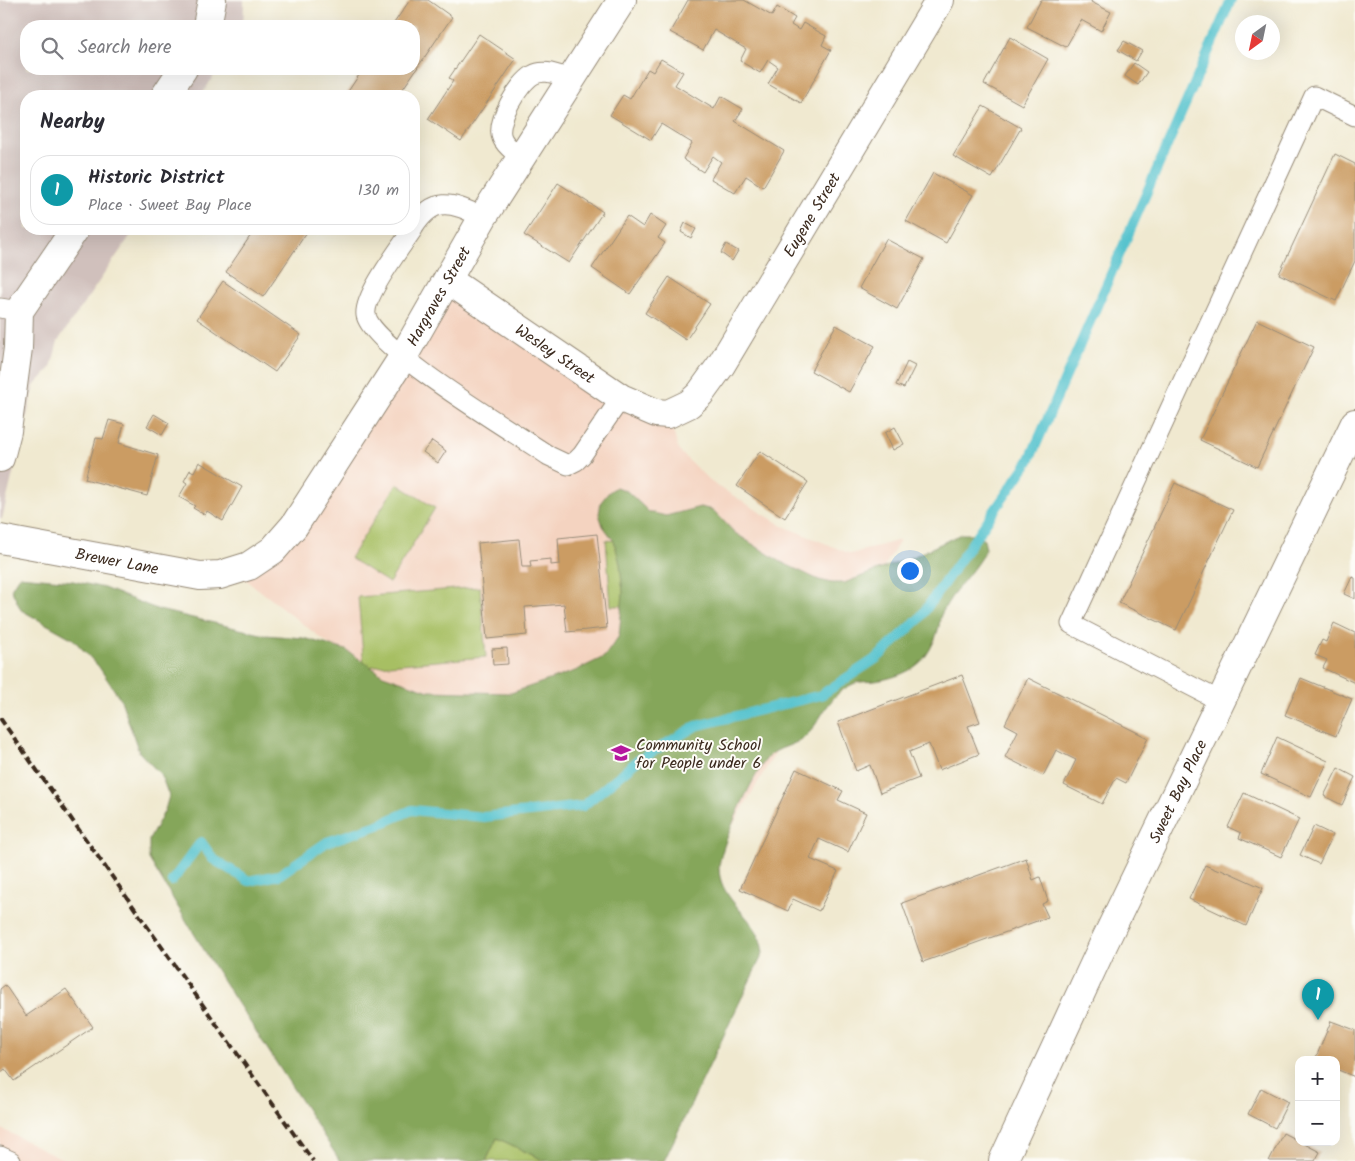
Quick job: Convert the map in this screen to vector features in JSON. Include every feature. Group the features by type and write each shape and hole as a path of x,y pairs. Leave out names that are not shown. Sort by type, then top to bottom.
{"street":[{"path":"208,20 212,0"},
{"name":"Hargraves Street","path":"234,571 248,566 273,550 294,526 403,357 483,217 622,0"},
{"name":"Eugene Street","path":"668,414 681,409 695,399 721,365 940,0"},
{"path":"168,90 179,75"},
{"path":"0,458 7,431 18,348 10,309 70,235"},
{"name":"Wesley Street","path":"448,280 621,398 656,413 668,414"},
{"name":"Sweet Bay Place","path":"1003,1161 1104,943 1222,702 1355,423"},
{"name":"Brewer Lane","path":"0,539 200,576 220,575 234,571"}],"lane":[{"path":"521,158 502,140 500,130 503,116 522,87 534,75 547,72 571,79"},
{"path":"1222,702 1071,624 1314,96 1355,116"},
{"path":"420,220 429,209 442,203 456,206 483,217"},
{"path":"409,235 368,300 366,315 372,328 403,357 554,460 568,465 582,455 621,398"},
{"path":"0,1156 11,1161"}],"shaded area":[{"path":"0,0 244,0 243,20 20,20 20,75 214,75 205,90 20,90 20,235 131,235 58,341 51,368 34,386 2,519 0,518"},
{"name":"Community School for People under 6","path":"448,280 668,414 679,451 711,482 783,526 851,554 900,540 679,917 235,571 261,560"},
{"path":"0,1128 67,1161 0,1161"}],"green space":[{"path":"397,484 435,508 389,583 350,558"},
{"path":"616,487 627,491 649,512 666,516 700,507 713,510 735,533 781,562 819,580 832,583 844,583 915,556 961,534 972,534 984,540 986,549 946,606 940,617 939,628 933,644 921,662 897,676 858,682 845,689 832,700 804,738 776,751 767,758 754,780 730,829 720,858 719,868 723,886 757,932 763,953 664,1161 545,1161 497,1138 486,1161 340,1161 213,965 149,859 149,840 165,810 169,796 161,775 139,752 121,700 99,667 73,639 21,610 11,589 19,576 73,581 104,588 159,610 265,635 303,638 346,650 383,675 429,691 511,693 575,671 604,657 619,636 623,593 620,564 614,541 603,526 599,514 601,502"},
{"path":"606,540 652,544 655,605 611,606"},
{"path":"480,587 486,657 364,667 358,597"},
{"path":"497,1138 545,1161 486,1161"}],"building":[{"path":"410,0 428,0 452,17 420,64 420,20 396,20"},
{"path":"688,0 744,0 772,16 777,7 795,18 791,25 799,30 803,23 826,36 822,45 831,50 801,103 768,84 778,67 768,60 760,73 740,61 746,49 714,30 703,50 670,32"},
{"path":"1041,0 1092,0 1091,2 1111,12 1101,31 1081,20 1066,47 1027,27"},
{"path":"479,34 516,59 461,141 428,119 453,81 449,78"},
{"path":"1010,37 1048,59 1022,105 984,84"},
{"path":"1124,41 1142,51 1136,61 1118,50"},
{"path":"661,59 683,72 675,85 714,109 721,96 743,109 735,121 784,151 763,187 746,176 735,193 711,179 721,162 713,156 703,172 683,159 692,143 661,124 651,140 610,115 623,95 630,99 648,69 653,72"},
{"path":"1134,63 1147,72 1138,85 1125,76"},
{"path":"359,75 412,75 402,90 349,90"},
{"path":"983,106 1021,128 992,178 953,156"},
{"path":"1335,154 1355,164 1355,261 1336,301 1279,274"},
{"path":"933,173 973,195 946,243 906,221"},
{"path":"558,183 603,212 569,263 524,235"},
{"path":"650,215 666,226 658,238 665,243 630,294 592,268 627,216 643,227"},
{"path":"685,223 696,229 691,238 681,232"},
{"path":"251,235 305,235 263,297 226,272"},
{"path":"886,239 924,259 897,309 859,288"},
{"path":"726,244 738,251 732,261 721,253"},
{"path":"669,277 710,304 686,340 645,313"},
{"path":"223,281 301,335 275,372 197,319"},
{"path":"1257,320 1314,347 1257,467 1200,440"},
{"path":"836,325 875,346 849,392 811,371"},
{"path":"907,362 915,366 904,388 896,385"},
{"path":"154,414 169,423 162,435 147,426"},
{"path":"109,420 124,424 119,443 158,455 147,496 85,479 96,438 103,439"},
{"path":"895,427 904,444 893,450 885,433"},
{"path":"432,441 446,451 438,463 423,452"},
{"path":"760,451 808,482 785,518 737,486"},
{"path":"199,462 242,487 223,521 207,511 205,515 193,508 195,506 179,497 187,483 184,481 190,470 194,472"},
{"path":"1175,483 1233,510 1176,630 1119,603"},
{"path":"597,534 607,628 567,632 564,604 525,607 527,635 487,639 478,543 519,539 522,567 531,567 530,561 551,559 551,565 560,564 558,538"},
{"path":"1352,577 1355,578 1355,599 1344,594"},
{"path":"1334,623 1355,633 1355,683 1323,668 1327,660 1315,655 1322,640 1326,642"},
{"path":"507,648 508,664 493,665 492,649"},
{"path":"962,675 980,722 968,726 979,754 939,770 929,744 909,752 919,778 880,793 870,765 856,771 838,722"},
{"path":"1028,678 1148,738 1126,783 1116,778 1102,804 1064,785 1076,760 1056,750 1043,776 1005,757 1018,731 1005,724"},
{"path":"1301,678 1352,699 1336,736 1285,715"},
{"path":"1277,737 1328,761 1311,797 1261,774"},
{"path":"1338,768 1355,777 1342,805 1324,796"},
{"path":"796,769 843,791 838,800 866,813 848,852 819,839 810,859 838,871 819,911 793,899 788,911 740,889"},
{"path":"1244,793 1299,819 1281,857 1239,838 1241,833 1228,827"},
{"path":"1314,826 1333,835 1319,864 1300,855"},
{"path":"1026,858 1033,880 1040,877 1048,901 1042,904 1048,917 923,962 902,903"},
{"path":"1205,865 1219,871 1221,869 1263,888 1246,926 1189,899"},
{"path":"5,985 26,1016 66,989 93,1027 14,1081 5,1069 0,1073 0,989"},
{"path":"1331,1021 1355,1030 1355,1077 1340,1071 1340,1056 1317,1056"},
{"path":"1261,1088 1288,1102 1275,1128 1248,1114"},
{"path":"1283,1133 1295,1139 1295,1146 1308,1146 1320,1152 1315,1161 1269,1161"}],"waterway":[{"path":"172,881 201,842 213,859 249,881 279,875 327,842 378,825 412,810 484,817 583,806 637,761 696,726 821,695 877,658 919,619 1029,461 1231,0"}],"railway":[{"path":"0,718 313,1161"}],"place":[{"name":"Community School for People under 6","path":"621,753"},
{"name":"Historic District","path":"1318,1020"}]}
